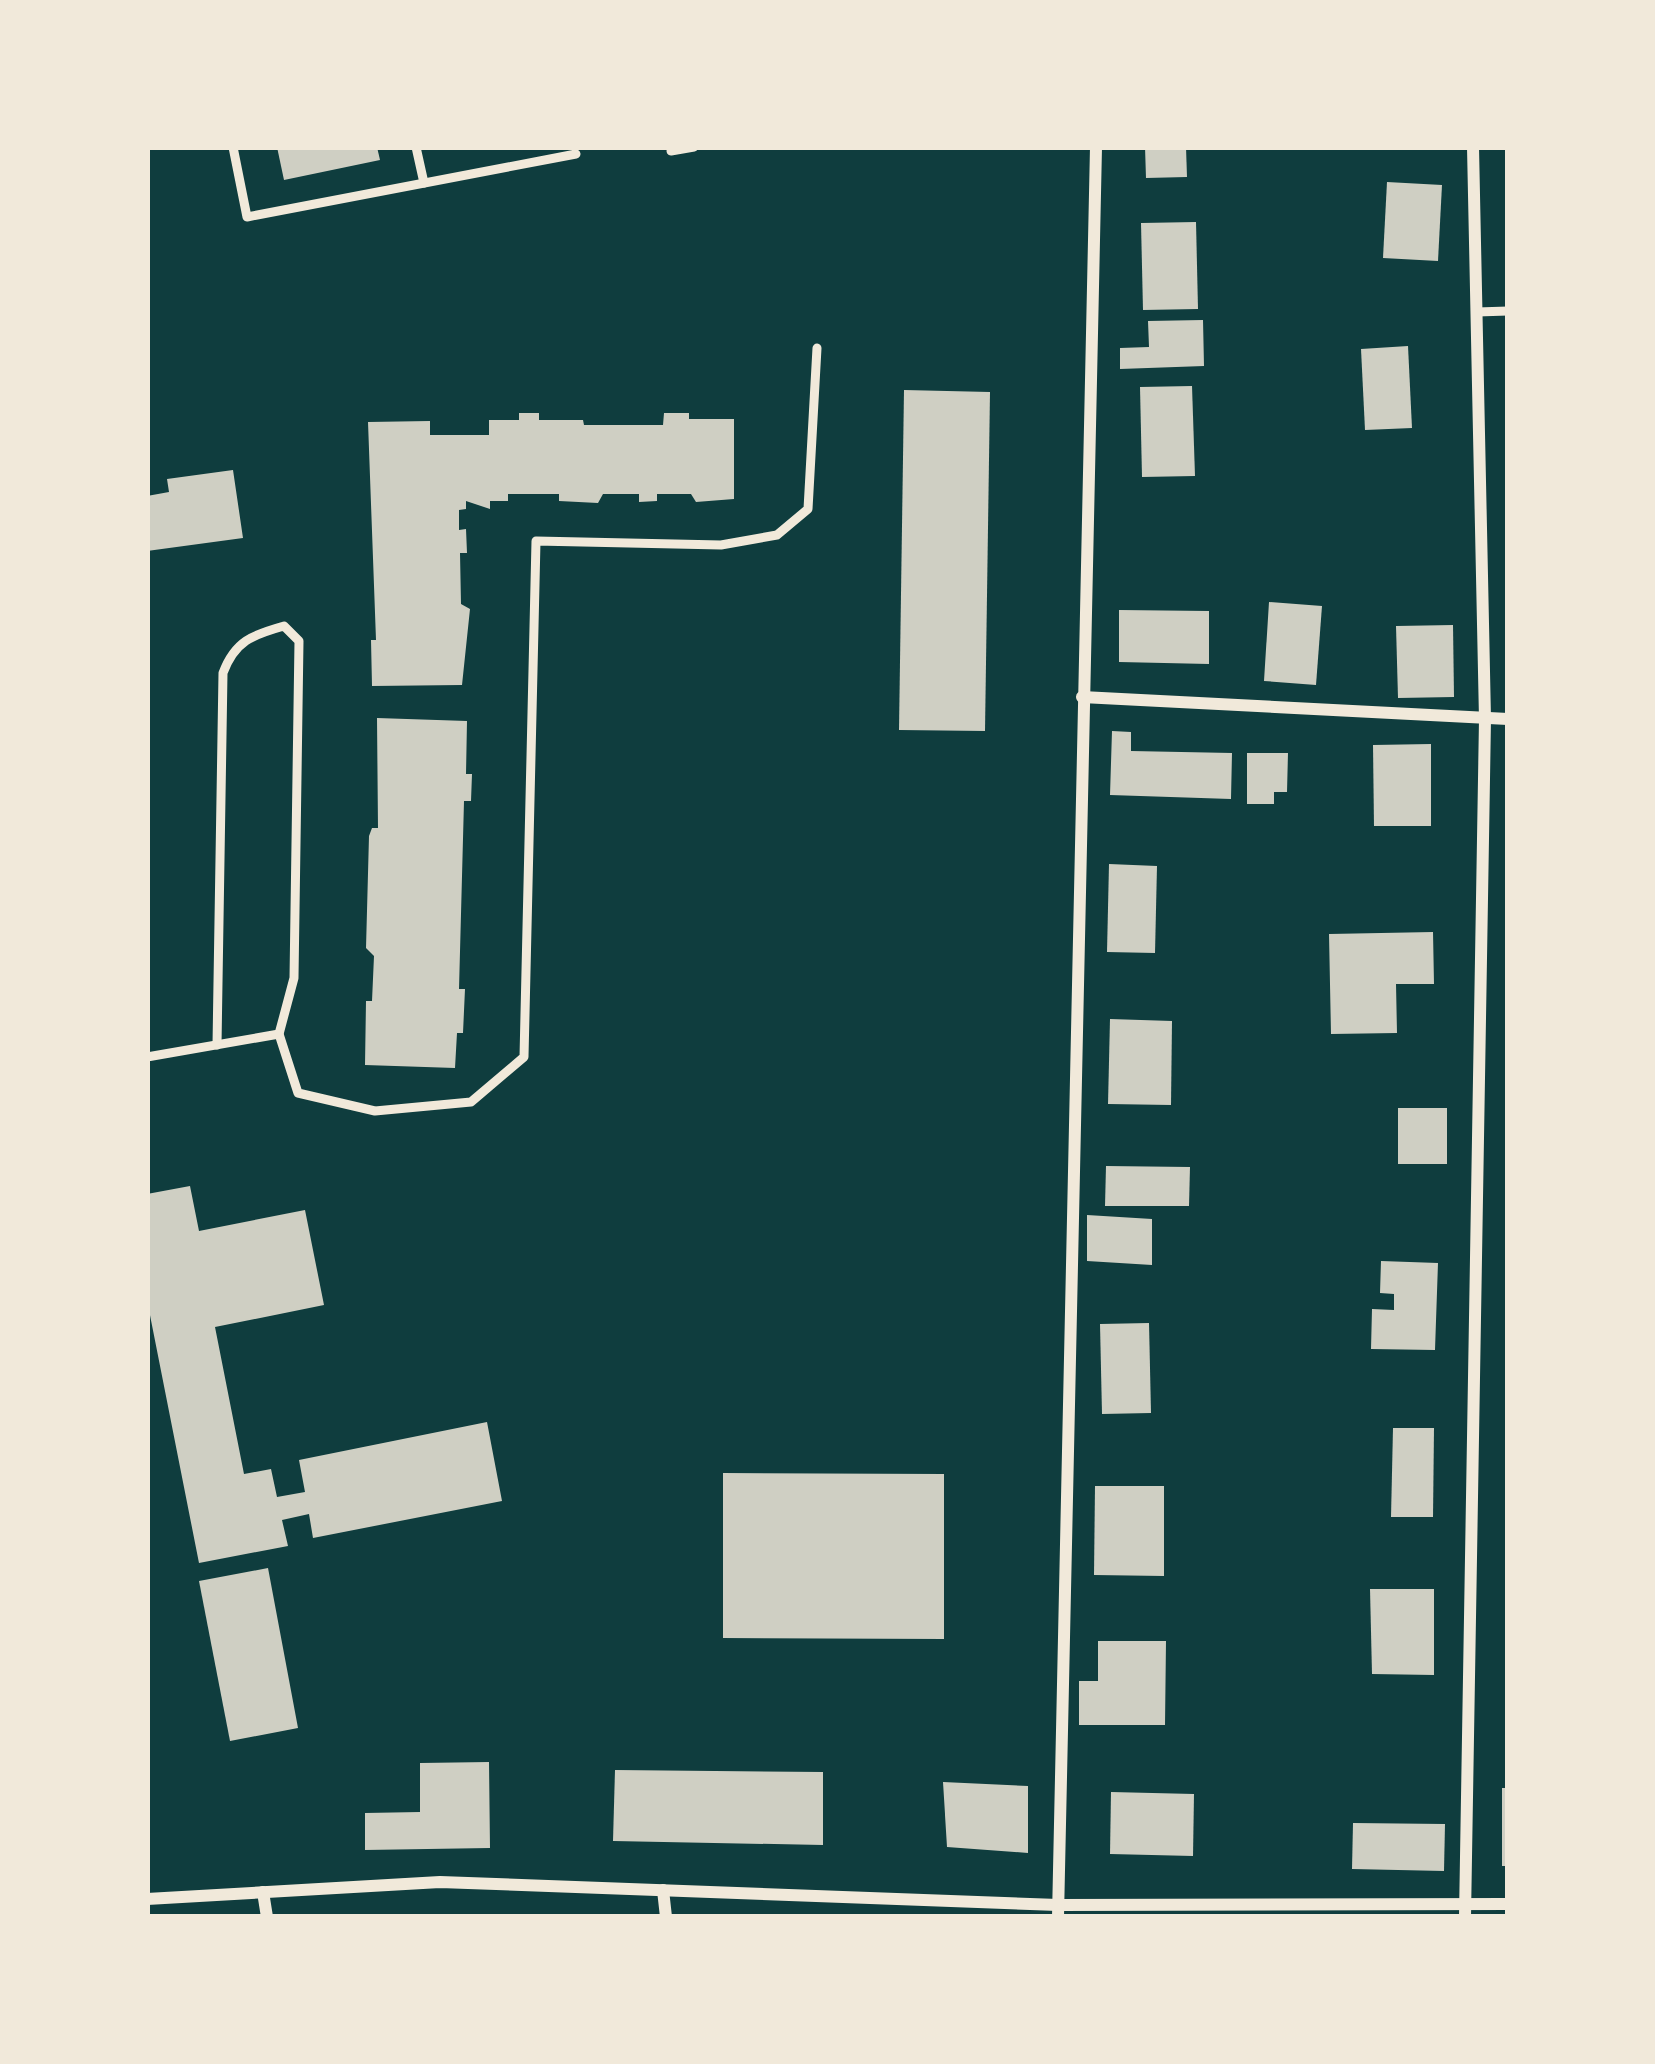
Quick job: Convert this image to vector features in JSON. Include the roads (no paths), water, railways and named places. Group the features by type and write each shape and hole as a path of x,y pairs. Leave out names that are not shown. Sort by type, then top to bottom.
{"street":[{"path":"1058,1911 1096,147"},
{"path":"1465,1910 1485,719 1473,147"},
{"path":"1082,697 1508,719"},
{"path":"147,1899 440,1882 1058,1911 1465,1910 1508,1904"},
{"path":"663,1890 666,1917"},
{"path":"263,1892 267,1917"}],"lane":[{"path":"233,147 247,217 576,154"},
{"path":"416,147 424,183"},
{"path":"671,151 694,147"},
{"path":"1477,312 1508,311"},
{"path":"217,1045 223,673 232,650 249,636 284,626 299,641 294,979 279,1034 298,1093 374,1111 471,1102 524,1057 536,541 721,545 777,535 808,509 818,348"},
{"path":"147,1057 279,1034"}]}
